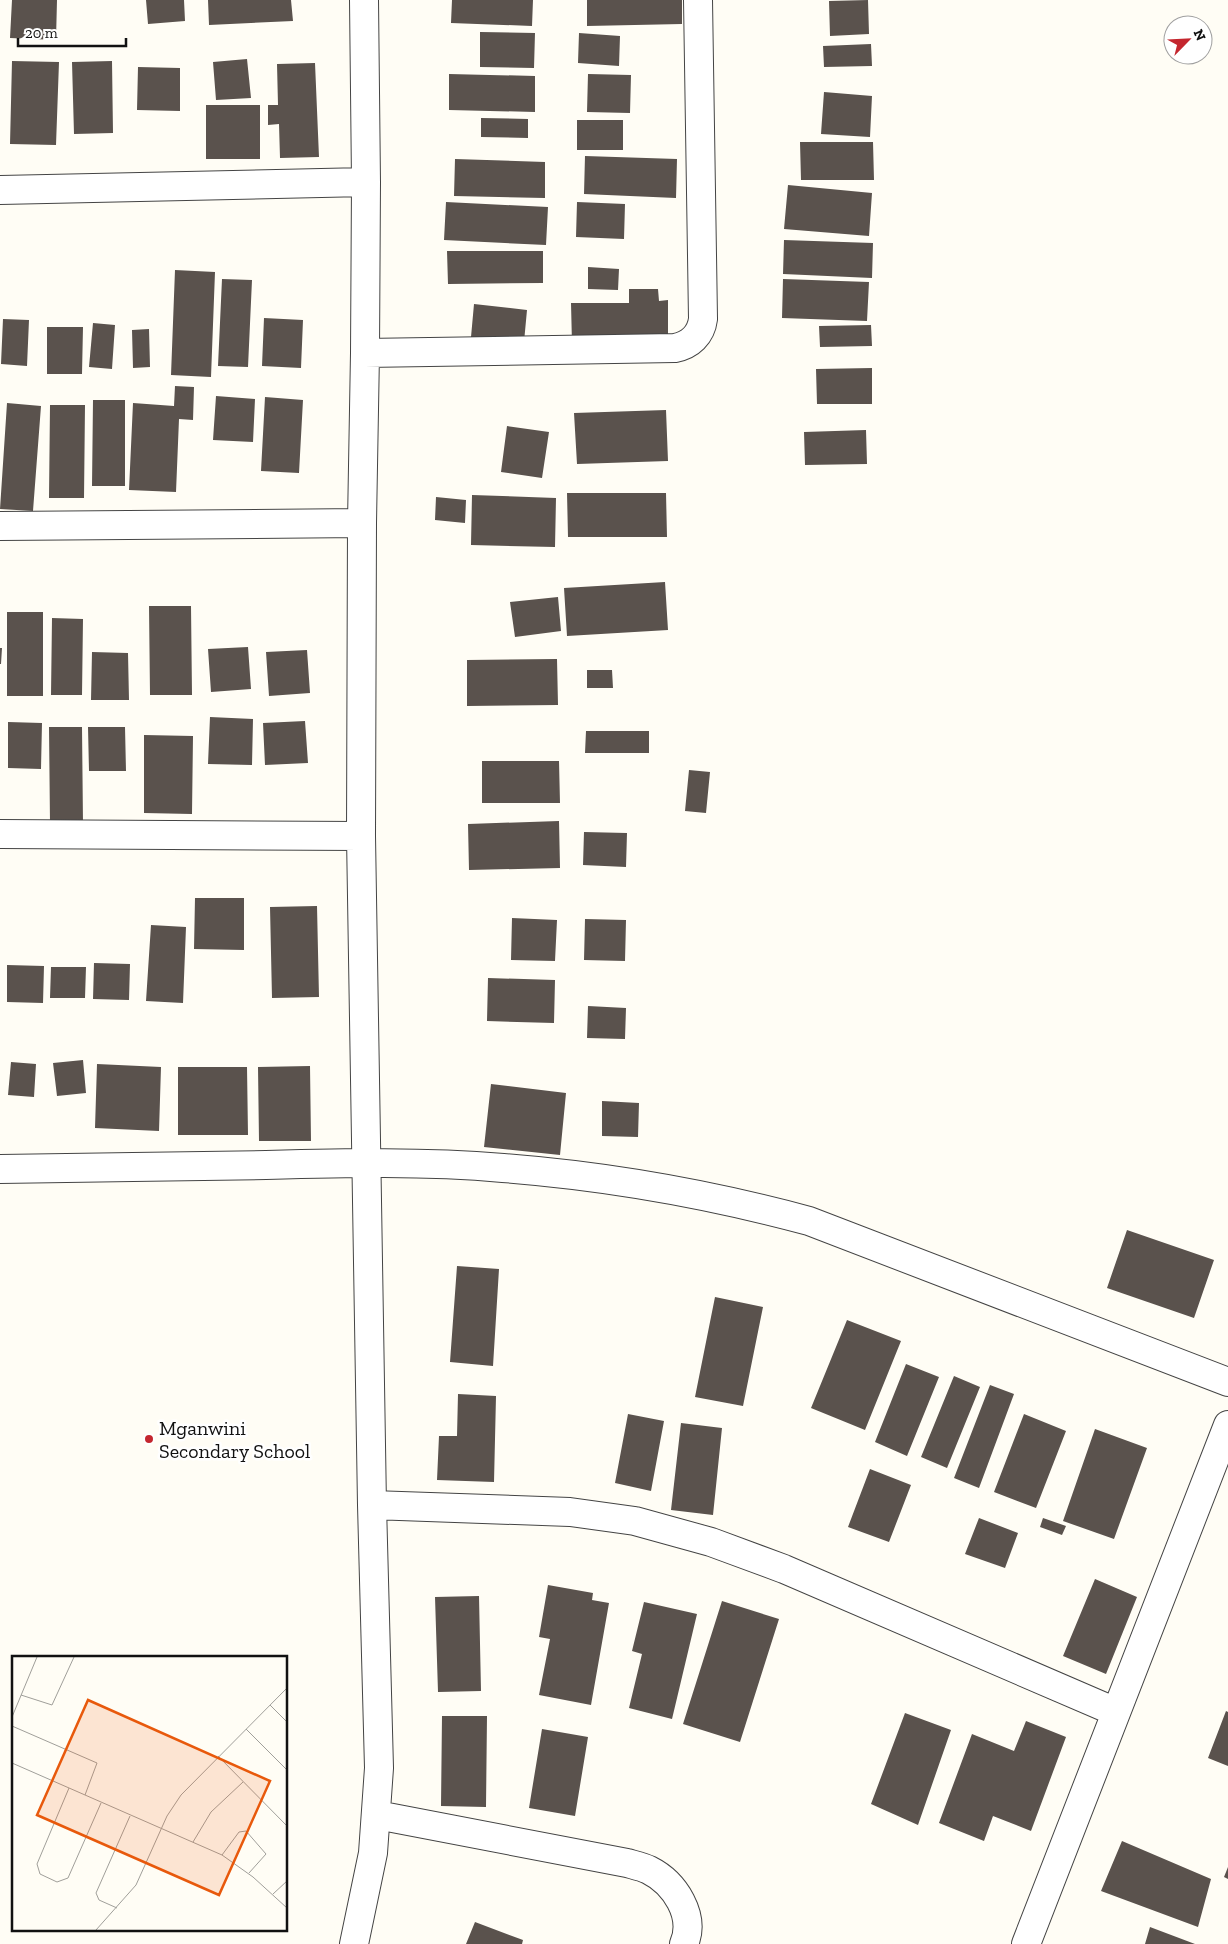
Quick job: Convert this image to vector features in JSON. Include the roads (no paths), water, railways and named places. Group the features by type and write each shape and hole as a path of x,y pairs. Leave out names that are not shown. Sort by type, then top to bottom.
{"street":[{"path":"354,1944 373,1854 379,1768 372,1504 361,836 366,182 364,0"},
{"path":"365,353 675,348 695,338 702,327 703,319 698,0"},
{"path":"0,190 366,182"},
{"path":"0,526 362,523"},
{"path":"0,834 361,836"},
{"path":"0,1169 366,1163 502,1168 620,1181 748,1204 809,1221 1228,1382"},
{"path":"1026,1944 1228,1425"},
{"path":"372,1504 570,1512 635,1521 712,1542 784,1569 1116,1712"},
{"path":"376,1815 627,1863 650,1870 677,1895 684,1908 687,1922 684,1944"}],"place":[{"name":"Mganwini Secondary School","path":"149,1439"}]}
